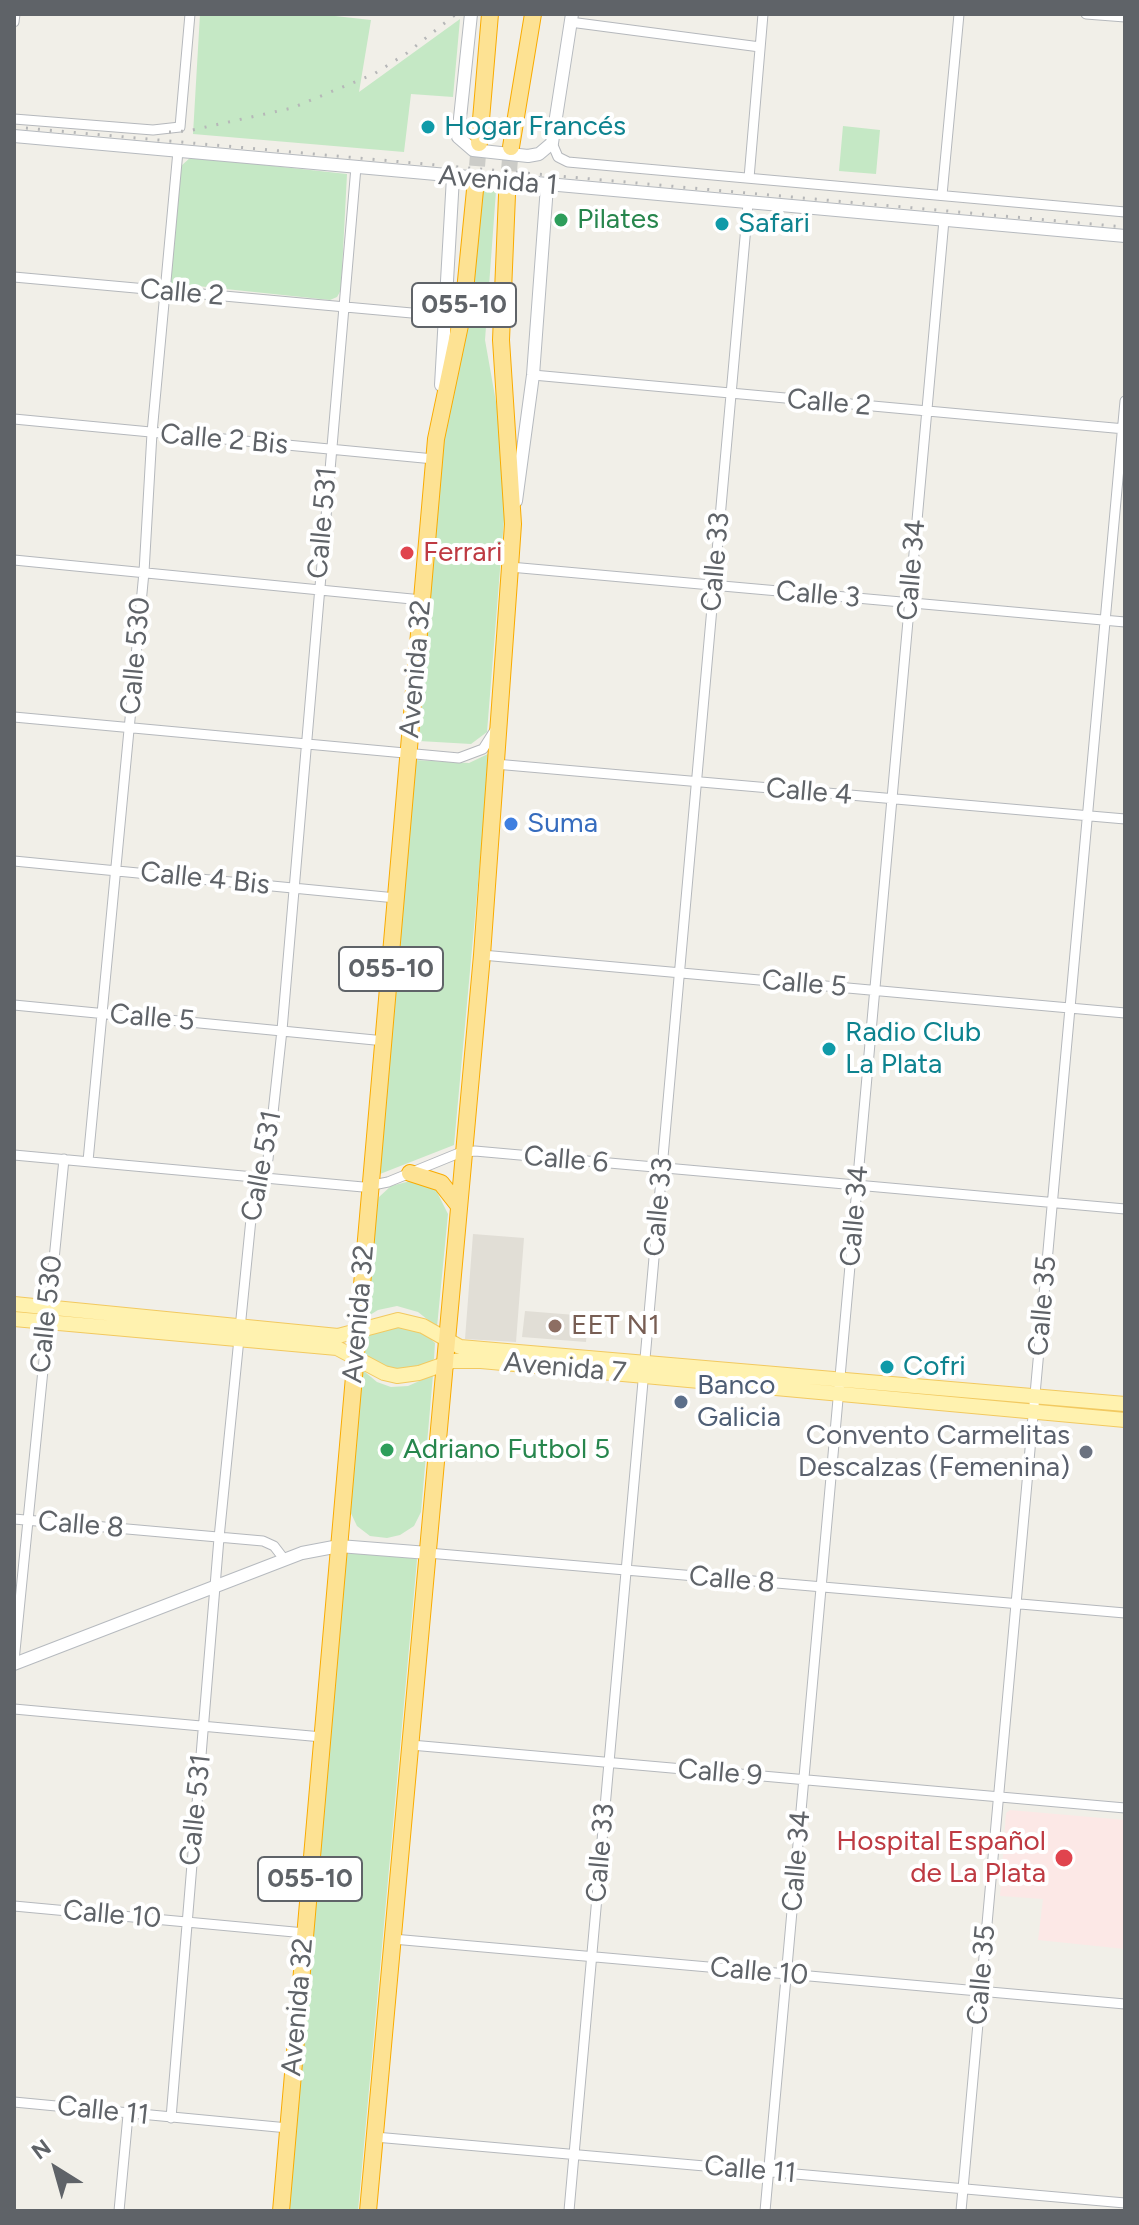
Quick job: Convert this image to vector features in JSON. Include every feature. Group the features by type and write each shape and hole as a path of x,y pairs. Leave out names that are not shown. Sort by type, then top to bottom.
{"highway":[{"path":"479,143 490,14"},
{"path":"511,147 533,14"},
{"name":"Avenida 32","path":"281,2211 434,459 439,417 463,311 475,190"},
{"name":"055-10","path":"368,2211 482,955 513,524 501,340 507,195"},
{"path":"410,1173 441,1183 459,1206"}],"main road":[{"name":"Avenida 7","path":"14,1304 47,1315"},
{"name":"Avenida 7","path":"14,1319 47,1315 239,1332 338,1336 398,1320 423,1326 460,1347 838,1396 1034,1404 1125,1404"},
{"name":"Avenida 7","path":"239,1332 337,1348 356,1355 378,1370 397,1376 445,1364 481,1361 840,1380 1034,1404 1125,1420"}],"street":[{"path":"14,22 15,14"},
{"path":"14,119 153,130 180,127 190,14"},
{"name":"Avenida 1","path":"471,14 457,129 461,143 473,150 528,156 539,154 552,143 558,157 568,162 1125,212"},
{"path":"749,178 763,14"},
{"path":"942,195 959,14"},
{"path":"1086,14 1125,17"},
{"path":"552,143 571,18 760,47"},
{"name":"Avenida 1","path":"14,136 1125,236"},
{"name":"Calle 530","path":"88,1161 144,572 152,433 178,151"},
{"name":"Calle 531","path":"171,2118 239,1332 254,1189 268,1159 282,1030 329,449 356,167"},
{"name":"Avenida 32","path":"439,417 453,177"},
{"path":"513,524 533,375 547,186"},
{"name":"Calle 33","path":"569,2211 748,204"},
{"name":"Calle 34","path":"765,2211 944,220"},
{"name":"Calle 2","path":"14,277 445,316"},
{"name":"Calle 2","path":"533,375 1124,429"},
{"name":"Calle 35","path":"961,2211 996,1796 1125,401"},
{"name":"Calle 2 Bis","path":"14,419 434,459"},
{"path":"14,560 318,587 422,600"},
{"name":"Calle 3","path":"510,567 1125,622"},
{"path":"14,717 468,757 483,749 496,727"},
{"name":"Calle 4","path":"494,764 1125,819"},
{"name":"Calle 4 Bis","path":"14,861 396,898"},
{"name":"Calle 5","path":"482,955 1125,1013"},
{"name":"Calle 5","path":"14,1005 385,1041"},
{"name":"Calle 6","path":"14,1155 369,1187 464,1152 1125,1209"},
{"name":"Calle 530","path":"14,1662 64,1159"},
{"name":"Calle 8","path":"14,1519 269,1542 284,1559"},
{"name":"Calle 8","path":"14,1662 284,1559 339,1546 1125,1613"},
{"path":"14,1709 322,1737"},
{"name":"Calle 9","path":"411,1745 1125,1808"},
{"name":"Calle 10","path":"14,1906 305,1933"},
{"name":"Calle 10","path":"393,1939 1125,2004"},
{"name":"Calle 11","path":"14,2102 288,2128"},
{"path":"119,2211 128,2115"},
{"name":"Calle 11","path":"375,2137 1125,2203"}],"shaded area":[{"path":"473,1234 524,1238 516,1342 465,1339"},
{"name":"EET N1","path":"525,1311 588,1316 586,1342 522,1337"},
{"name":"Hospital Español de La Plata","path":"1010,1810 1125,1820 1125,1949 1038,1940 1043,1899 1000,1896 1006,1813"}],"green space":[{"path":"200,14 317,14 371,20 359,92 460,19 453,97 411,94 404,152 193,134"},
{"path":"843,126 880,130 876,174 839,171"},
{"path":"191,157 347,174 341,290 337,297 330,300 169,283 181,166"},
{"path":"479,190 496,191 485,340 508,470 487,732 471,744 419,741 442,433"},
{"path":"490,753 454,1145 380,1174 377,1172 415,760 469,763"},
{"path":"414,1180 436,1190 448,1214 437,1327 418,1312 397,1306 378,1310 365,1318 375,1208 379,1197 391,1186"},
{"path":"398,1326 425,1333 435,1343 434,1359 422,1369 400,1373 378,1367 364,1352 365,1336 373,1330"},
{"path":"359,1367 377,1382 391,1387 408,1386 433,1375 421,1512 414,1526 400,1535 387,1538 370,1536 357,1526 348,1507"},
{"path":"345,1551 415,1556 417,1560 358,2211 286,2211"}],"tunnel":[{"path":"475,190 479,143"},
{"path":"507,195 511,147"}],"railway":[{"path":"169,132 188,131 292,108 374,74 407,53 456,14"},
{"path":"14,127 1125,227"}],"place":[{"name":"Hogar Francés","path":"428,127"},
{"name":"Pilates","path":"561,220"},
{"name":"Safari","path":"722,224"},
{"name":"Ferrari","path":"407,553"},
{"name":"Suma","path":"511,824"},
{"name":"Radio Club La Plata","path":"829,1049"},
{"name":"EET N1","path":"555,1326"},
{"name":"Cofri","path":"887,1367"},
{"name":"Banco Galicia","path":"681,1402"},
{"name":"Adriano Futbol 5","path":"387,1450"},
{"name":"Convento Carmelitas Descalzas (Femenina)","path":"1086,1452"},
{"name":"Hospital Español de La Plata","path":"1064,1858"}]}
